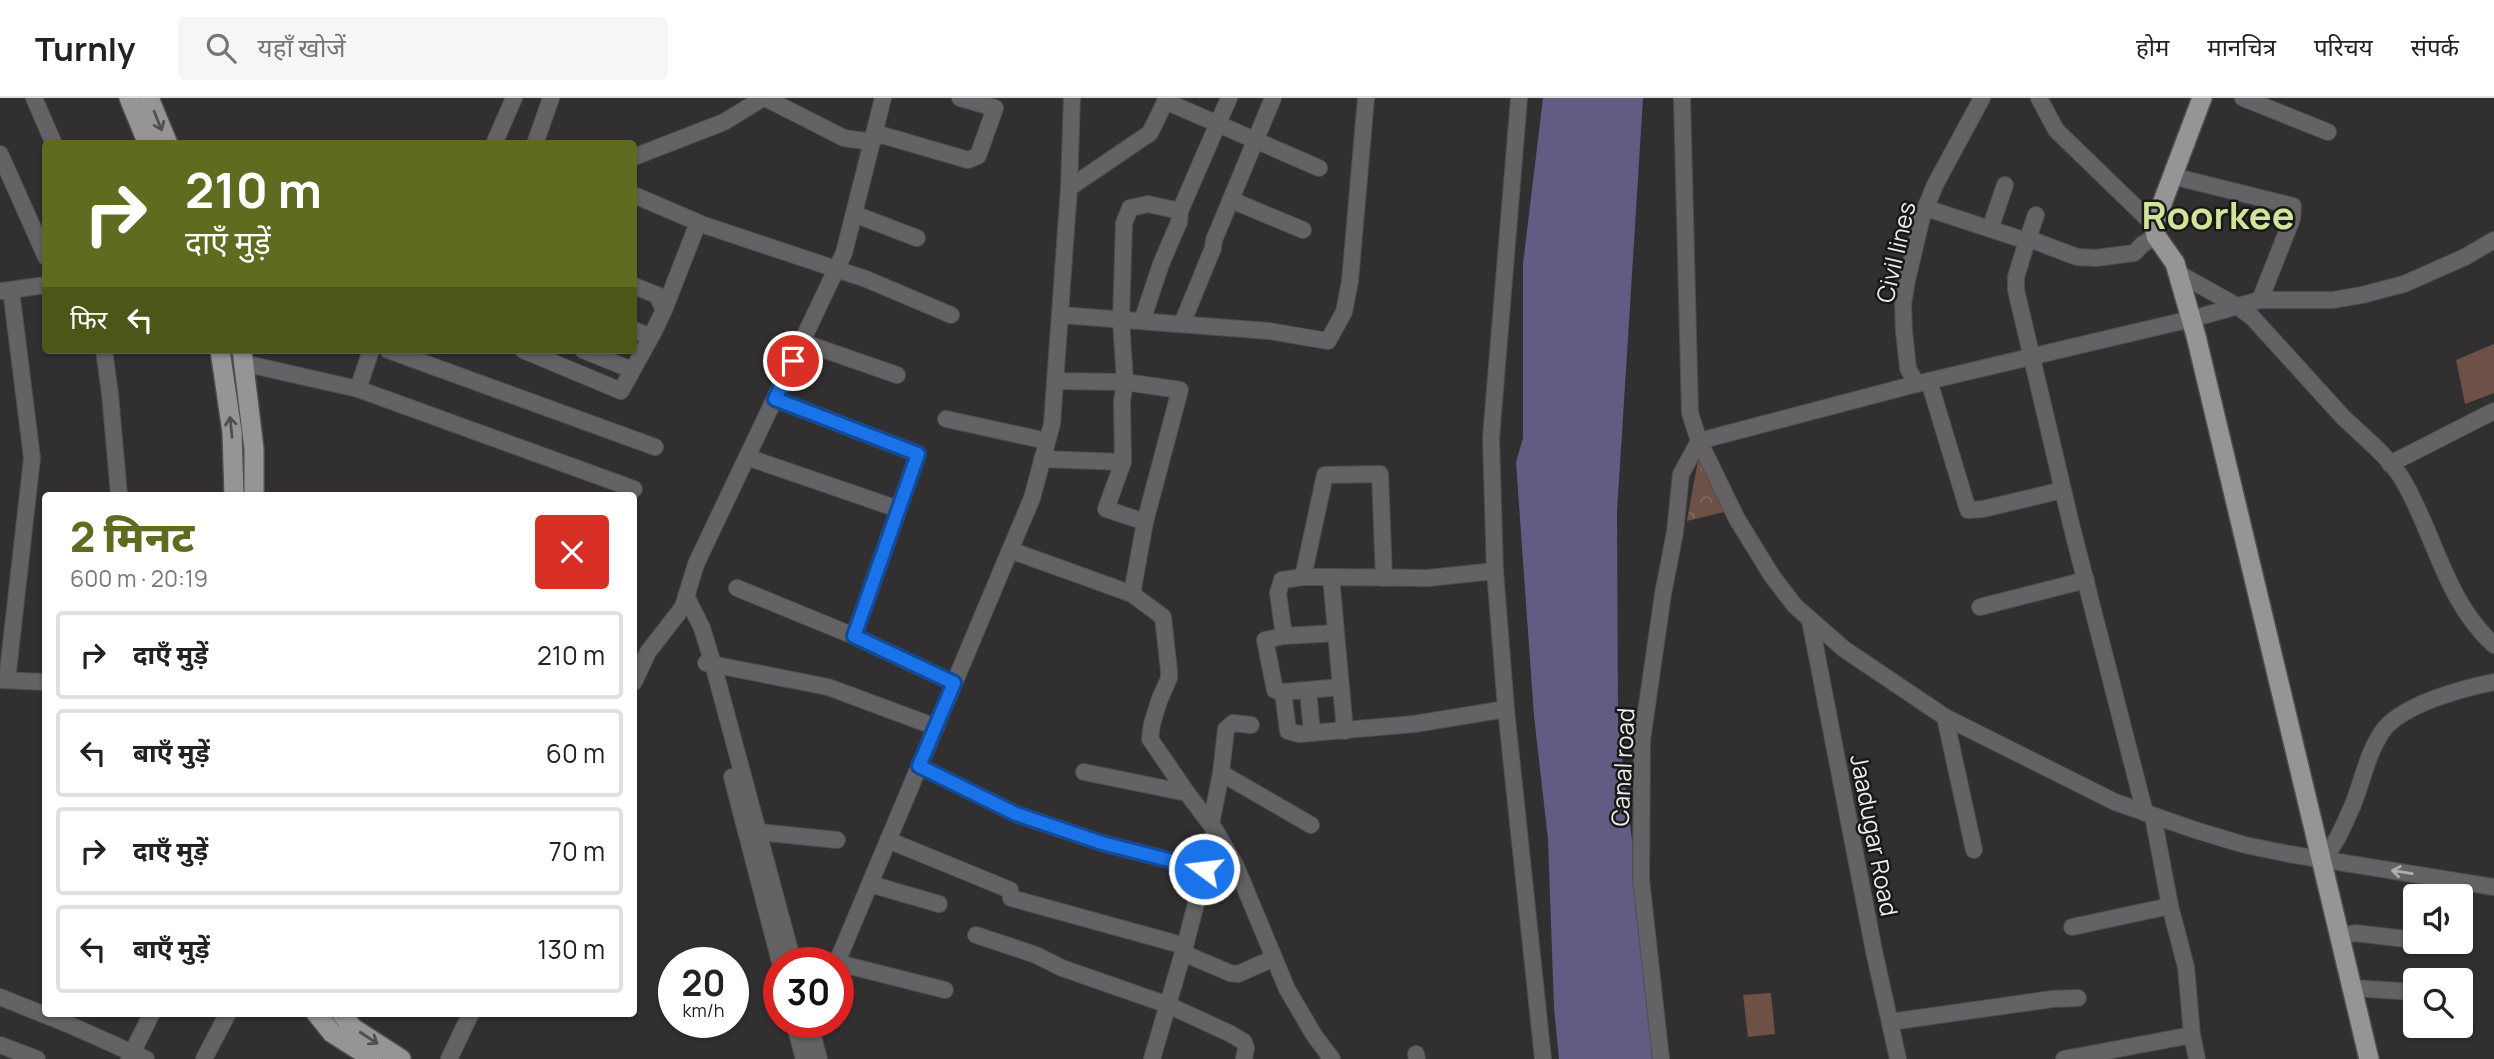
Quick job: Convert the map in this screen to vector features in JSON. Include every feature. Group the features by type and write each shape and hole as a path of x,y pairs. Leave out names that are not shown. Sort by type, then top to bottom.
{"main road":[{"path":"129,98 146,140"},
{"path":"149,98 166,140"},
{"path":"2202,98 2155,230 2175,263 2191,319 2369,1059"},
{"path":"221,354 232,432 233,492"},
{"path":"242,356 254,449 254,492"},
{"path":"319,1017 332,1033 373,1059"},
{"path":"344,1017 353,1028 401,1059"}],"street":[{"path":"34,98 52,140"},
{"path":"496,140 514,98"},
{"path":"536,140 551,98"},
{"path":"637,156 724,122 764,98 845,138 865,141 882,135 968,160 978,156 995,108 960,98"},
{"path":"637,676 648,652 685,601 696,564 844,253 883,98"},
{"path":"844,947 1032,498 1052,424 1069,188 1072,98"},
{"path":"1142,321 1161,264 1179,222 1180,211 1230,98"},
{"path":"1182,324 1273,98"},
{"path":"1060,315 1269,331 1328,341 1344,312 1350,281 1366,98"},
{"path":"1519,98 1491,438 1495,571 1506,709 1543,1059"},
{"path":"1682,98 1690,413 1699,441 1737,519 1772,576 1795,606 1844,649 1945,717 2115,802 2245,845 2494,887"},
{"name":"Civil lines","path":"1982,98 1926,208 1903,304 1903,331 1908,368 1922,382 1968,510 1983,509 2063,490"},
{"path":"1926,208 2027,242 2032,240 2077,257 2096,258 2134,253 2155,230 2056,130 2039,98"},
{"path":"2243,98 2328,132"},
{"path":"1069,188 1150,133 1166,100 1318,167"},
{"path":"0,154 42,248"},
{"path":"2172,176 2293,206 2292,219 2260,300"},
{"path":"1990,229 2005,185"},
{"path":"637,196 698,223 837,269 951,315"},
{"path":"1231,200 1303,230"},
{"path":"1145,522 1106,509 1123,463 1122,401 1125,382 1121,320 1124,223 1130,208 1148,204 1180,211"},
{"path":"854,214 917,238"},
{"path":"2036,215 2015,277 2063,490 2149,815 2186,967 2192,1035 2197,1059"},
{"path":"533,354 621,391 664,310 698,223"},
{"path":"1699,441 1922,382 2191,319 2260,300 2333,300 2362,295 2404,284 2465,257 2494,240"},
{"path":"2178,273 2252,317 2390,464 2404,482 2420,513 2433,546 2470,620 2494,645"},
{"path":"42,286 5,291 32,458 4,680 42,682"},
{"path":"637,287 657,295 664,310"},
{"path":"637,331 646,335 653,333"},
{"path":"802,342 897,375"},
{"path":"104,354 119,492"},
{"path":"358,389 370,354"},
{"path":"399,354 655,447"},
{"path":"593,354 632,370"},
{"path":"242,356 358,389 634,489"},
{"path":"1055,381 1125,382 1180,390 1145,522 1132,594"},
{"path":"775,399 918,454 854,636"},
{"path":"2390,464 2494,411"},
{"path":"946,419 1047,441"},
{"name":"Canal road","path":"1661,1059 1641,879 1642,740 1663,594 1675,532 1681,474 1699,441"},
{"path":"747,457 898,509"},
{"path":"1042,459 1123,463"},
{"path":"1303,577 1325,475 1380,474 1384,578"},
{"path":"1010,550 1132,594 1163,617 1169,678 1159,701 1150,739 1186,793 1213,827 1235,864 1287,989 1314,1035 1332,1059"},
{"path":"1284,636 1278,593 1282,580 1303,577 1427,578 1495,571"},
{"path":"1331,577 1345,731"},
{"path":"1980,607 2086,580"},
{"path":"737,588 854,636 954,683"},
{"path":"685,601 707,663 788,947"},
{"name":"Jaadugar Road","path":"1810,620 1897,1059"},
{"path":"1336,633 1284,636 1265,640 1275,690 1283,692 1341,687"},
{"path":"707,663 828,687 936,726"},
{"path":"2322,859 2339,837 2381,734 2388,724 2426,703 2456,691 2494,681"},
{"path":"1308,690 1312,733"},
{"path":"1283,692 1288,731 1312,733 1414,724 1506,709"},
{"path":"1945,717 1974,850"},
{"path":"1157,1058 1213,827 1226,729 1233,723 1251,725"},
{"path":"919,766 1016,814 1102,843 1204,869"},
{"path":"1084,772 1186,793"},
{"path":"1221,774 1311,825"},
{"path":"753,831 836,840"},
{"path":"753,831 776,947"},
{"path":"888,840 1010,890 1011,898 1184,950 1230,973 1238,974 1274,958"},
{"path":"870,884 939,904"},
{"path":"2071,927 2170,906"},
{"path":"2340,936 2355,933 2403,939"},
{"path":"976,935 1168,1005 1231,1034 1244,1042 1244,1059"},
{"path":"854,967 944,990"},
{"path":"2353,988 2403,991"},
{"path":"0,997 42,1016"},
{"path":"1890,1022 2052,999 2078,998"},
{"path":"45,1017 136,1057 151,1017"},
{"path":"204,1059 226,1017"},
{"path":"449,1059 469,1017"},
{"path":"2064,1059 2192,1035"},
{"path":"804,1059 805,1038"},
{"path":"810,1038 819,1059"},
{"path":"0,1045 37,1059"}],"green space":[{"path":"2494,344 2494,393 2465,404 2456,360"},
{"path":"1698,460 1732,510 1687,521"},
{"path":"1771,993 1775,1034 1748,1037 1743,995"}],"shaded area":[{"path":"1543,98 1643,98 1617,512 1618,723 1658,1059 1559,1059 1554,1008 1548,839 1534,716 1516,462 1523,438 1523,264"}],"district":[{"name":"Roorkee","path":"2218,214"}],"route":[{"path":"793,361 775,399 918,454 854,636 954,683 919,766 1016,814 1102,843 1204,869"}]}
